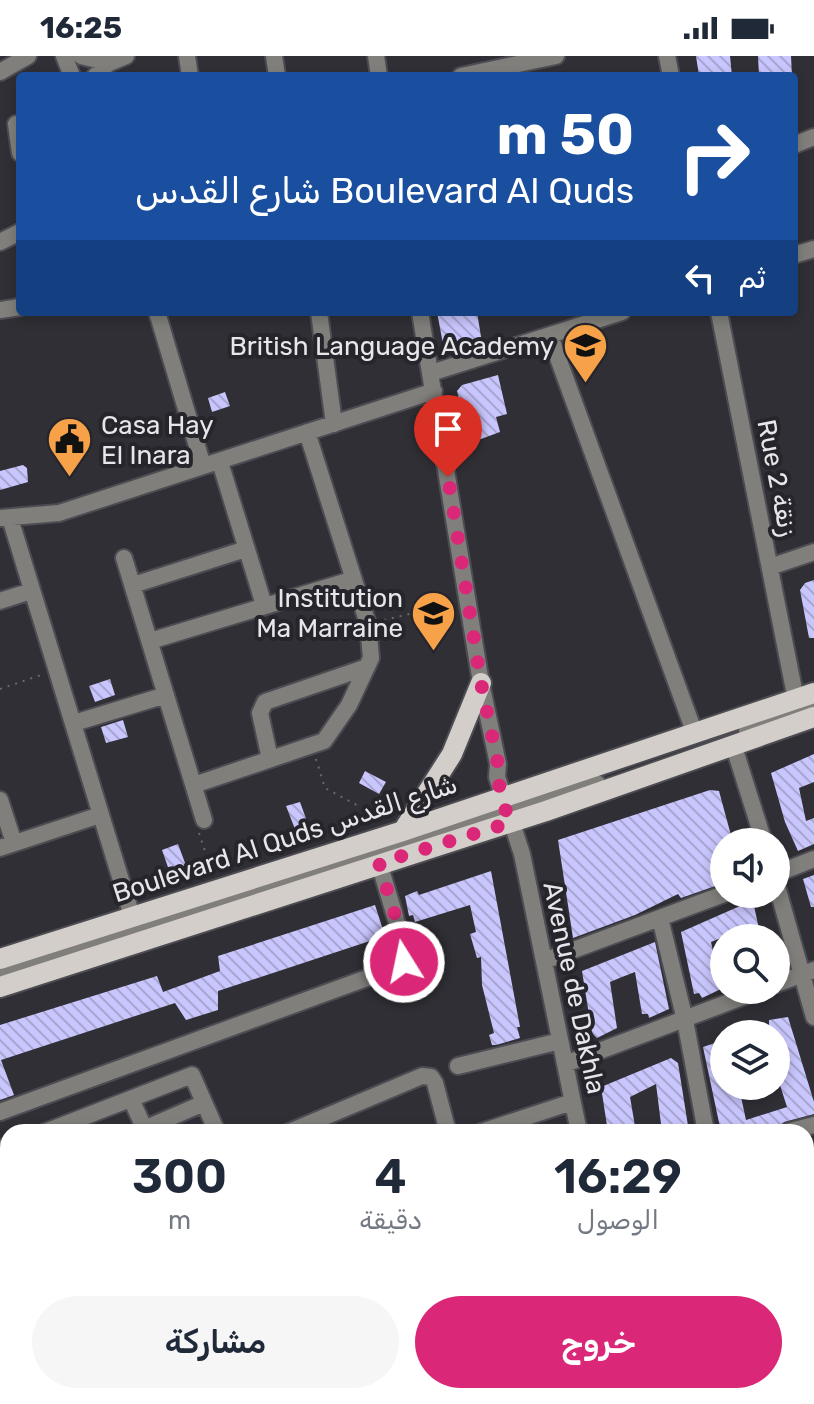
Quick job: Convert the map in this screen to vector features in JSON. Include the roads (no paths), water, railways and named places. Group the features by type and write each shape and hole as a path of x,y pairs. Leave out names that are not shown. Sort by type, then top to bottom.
{"main road":[{"path":"403,831 452,754 481,683"},
{"name":"Boulevard Al Quds شارع القدس","path":"0,987 379,863 509,807 695,734 809,699"},
{"name":"Boulevard Al Quds شارع القدس","path":"0,959 403,831 509,807 734,747 814,717"}],"street":[{"path":"0,72 28,56"},
{"path":"81,56 99,72 125,56"},
{"path":"480,72 556,56"},
{"path":"158,316 203,466"},
{"path":"320,316 334,424"},
{"name":"Avenue de Dakhla","path":"421,316 481,683 522,854 577,1124"},
{"path":"431,373 610,316"},
{"name":"Rue 2 زنقة","path":"720,316 770,567 809,699"},
{"path":"550,336 695,734"},
{"path":"132,916 74,723 5,518 59,513 434,391"},
{"path":"194,785 324,741 336,727 367,667 372,650 368,624 351,580 307,432"},
{"path":"220,462 264,605"},
{"path":"133,585 246,549"},
{"path":"770,567 814,552"},
{"path":"124,558 204,820"},
{"path":"150,641 351,580"},
{"path":"0,601 31,591"},
{"path":"270,759 260,713 265,702 367,667"},
{"path":"74,723 166,695"},
{"path":"0,970 509,807 809,699"},
{"path":"734,747 760,828"},
{"path":"0,800 7,845 100,815"},
{"path":"790,868 814,859"},
{"path":"0,1112 397,967 406,958 406,953 379,863"},
{"path":"544,961 710,899"},
{"path":"785,908 808,972 814,1017"},
{"path":"660,918 685,1020 704,1124"},
{"path":"565,1064 726,1004"},
{"path":"458,1066 560,1041"},
{"path":"66,1124 192,1075 213,1124"},
{"path":"308,1124 422,1076 431,1077 435,1083 446,1124"},
{"path":"131,1099 140,1124"},
{"path":"505,1124 572,1102"},
{"path":"158,1124 204,1103"}],"place":[{"name":"British Language Academy","path":"585,385"},
{"name":"Casa Hay El Inara","path":"70,479"},
{"name":"Institution Ma Marraine","path":"434,652"}]}
